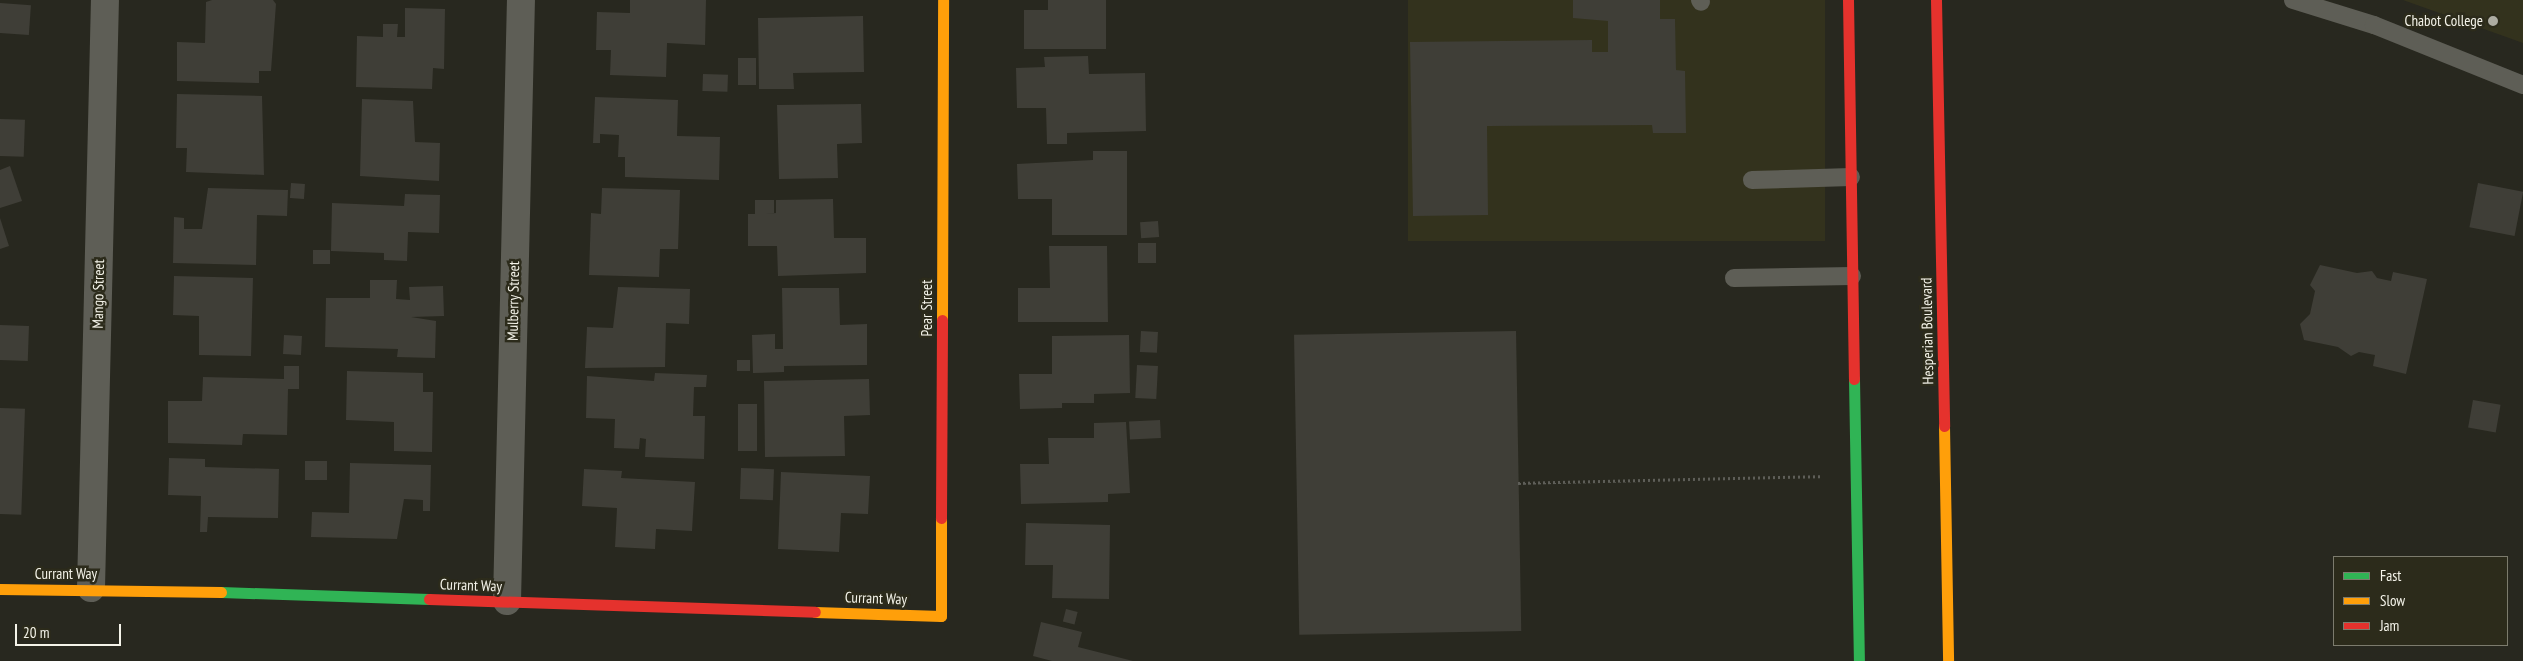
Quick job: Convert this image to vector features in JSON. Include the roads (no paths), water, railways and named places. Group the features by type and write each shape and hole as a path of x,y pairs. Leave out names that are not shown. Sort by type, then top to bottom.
{"street":[{"name":"Mango Street","path":"91,588 105,0"},
{"name":"Mulberry Street","path":"507,601 521,0"},
{"name":"Pear Street","path":"942,616 943,0"},
{"path":"1848,0 1859,661"},
{"name":"Hesperian Boulevard","path":"1936,0 1948,661"},
{"name":"Currant Way","path":"0,589 91,588 942,616"}],"lane":[{"path":"2293,0 2374,25 2523,85"},
{"path":"1752,180 1851,177"},
{"path":"1734,278 1852,276"}],"place":[{"name":"Chabot College","path":"2493,21"}]}
